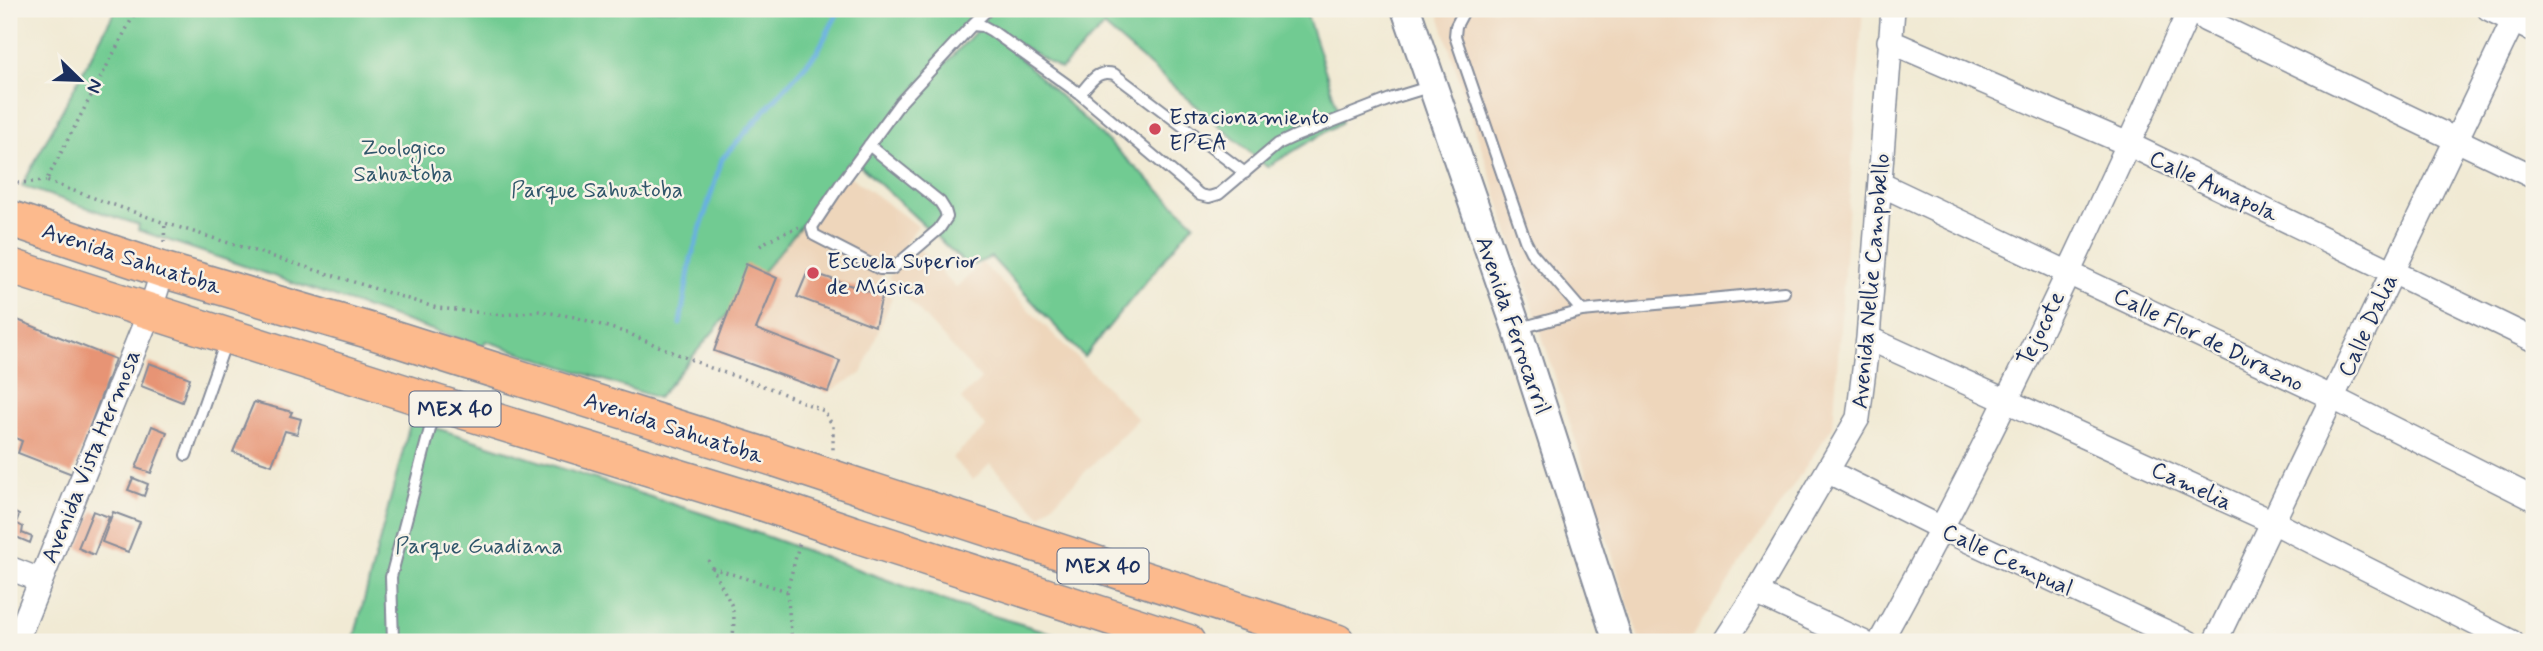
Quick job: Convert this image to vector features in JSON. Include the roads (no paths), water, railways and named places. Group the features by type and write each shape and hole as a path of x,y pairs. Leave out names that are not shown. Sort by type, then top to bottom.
{"main road":[{"name":"Avenida Sahuatoba","path":"9,218 163,270 374,332 776,459 1336,642"},
{"name":"Avenida Sahuatoba","path":"9,266 436,404 763,503 1187,642"}],"street":[{"name":"Avenida Ferrocarril","path":"1406,9 1517,329 1618,642"},
{"name":"Avenida Nellie Campobello","path":"1724,642 1829,472 1858,418 1868,338 1893,9"},
{"path":"2191,9 2206,20 2534,177"},
{"name":"Tejocote","path":"1880,642 1943,529 2068,272 2191,9"},
{"path":"2489,9 2516,15 2534,31"},
{"name":"Calle Dalia","path":"2215,642 2516,15"},
{"name":"Calle Amapola","path":"1889,41 2128,144 2534,340"},
{"name":"Calle Flor de Durazno","path":"1880,184 2333,398 2534,499"},
{"name":"Avenida Vista Hermosa","path":"16,642 150,311 163,270"},
{"name":"Camelia","path":"1868,338 2273,522 2512,642"},
{"name":"Calle Cempual","path":"1829,472 1943,529 2188,642"},
{"path":"9,568 40,580"},
{"path":"1756,593 1863,642"}],"lane":[{"path":"869,145 940,202 947,217 939,229 888,270 880,269 814,235 812,227 840,184 900,103 988,9"},
{"path":"1465,9 1456,26 1455,36 1525,240 1531,253 1582,311"},
{"path":"972,25 983,26 992,31 1080,94 1200,195 1209,197 1219,194 1278,144 1393,98 1432,86"},
{"path":"1080,94 1099,73 1114,74 1245,173"},
{"path":"1517,329 1582,311 1784,292"},
{"path":"186,455 228,335"},
{"path":"393,642 391,577 436,404"}],"waterway":[{"path":"680,324 691,259 722,159 817,52 840,9"}],"place":[{"name":"Estacionamiento EPEA","path":"1155,129"},
{"name":"Escuela Superior de Música","path":"813,273"}],"park label":[{"name":"Zoologico Sahuatoba","path":"403,160"},
{"name":"Parque Sahuatoba","path":"597,189"},
{"name":"Parque Guadiana","path":"479,545"}]}
